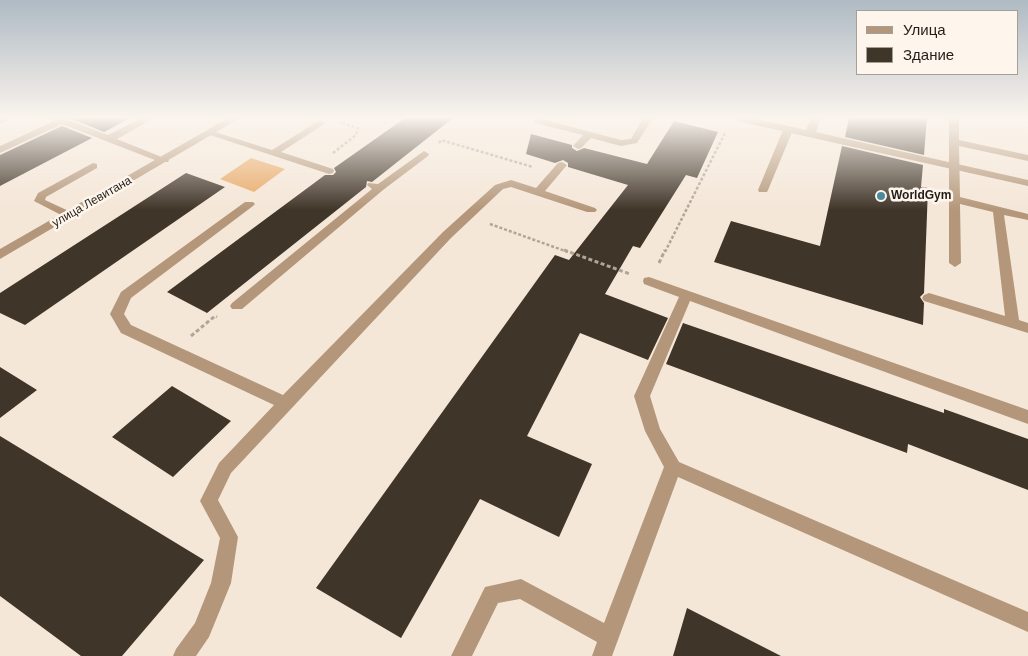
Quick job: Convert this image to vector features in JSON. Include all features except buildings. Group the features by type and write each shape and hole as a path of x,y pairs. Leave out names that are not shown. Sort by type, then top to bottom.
{"street":[{"name":"улица Левитана","path":"0,255 183,149"},
{"path":"876,149 1028,184"}],"lane":[{"path":"134,149 164,160"},
{"path":"257,149 329,171"},
{"path":"273,154 281,149"},
{"path":"763,190 780,149"},
{"path":"953,149 955,263"},
{"path":"984,149 1028,158"},
{"path":"237,306 374,186 424,154"},
{"path":"69,215 39,201 42,195 94,166"},
{"path":"538,192 558,169"},
{"path":"182,656 202,630 220,583 229,537 209,501 225,468 285,403 468,216 499,187 511,183 591,210"},
{"path":"954,199 1028,217"},
{"path":"249,204 126,294 116,314 126,329 285,403"},
{"path":"998,210 1013,323"},
{"path":"650,281 1028,417"},
{"path":"686,295 642,396 653,431 673,467 1028,622"},
{"path":"929,298 1028,328"},
{"path":"602,656 673,467"},
{"path":"461,656 492,594 521,588 609,637"}],"path":[{"path":"314,166 338,149"},
{"path":"476,149 558,169"},
{"path":"468,216 650,281 718,149"},
{"path":"192,334 215,316 222,319"}],"shaded area":[{"path":"251,158 285,169 254,192 220,179"}],"place":[{"name":"WorldGym","path":"881,196"}]}
